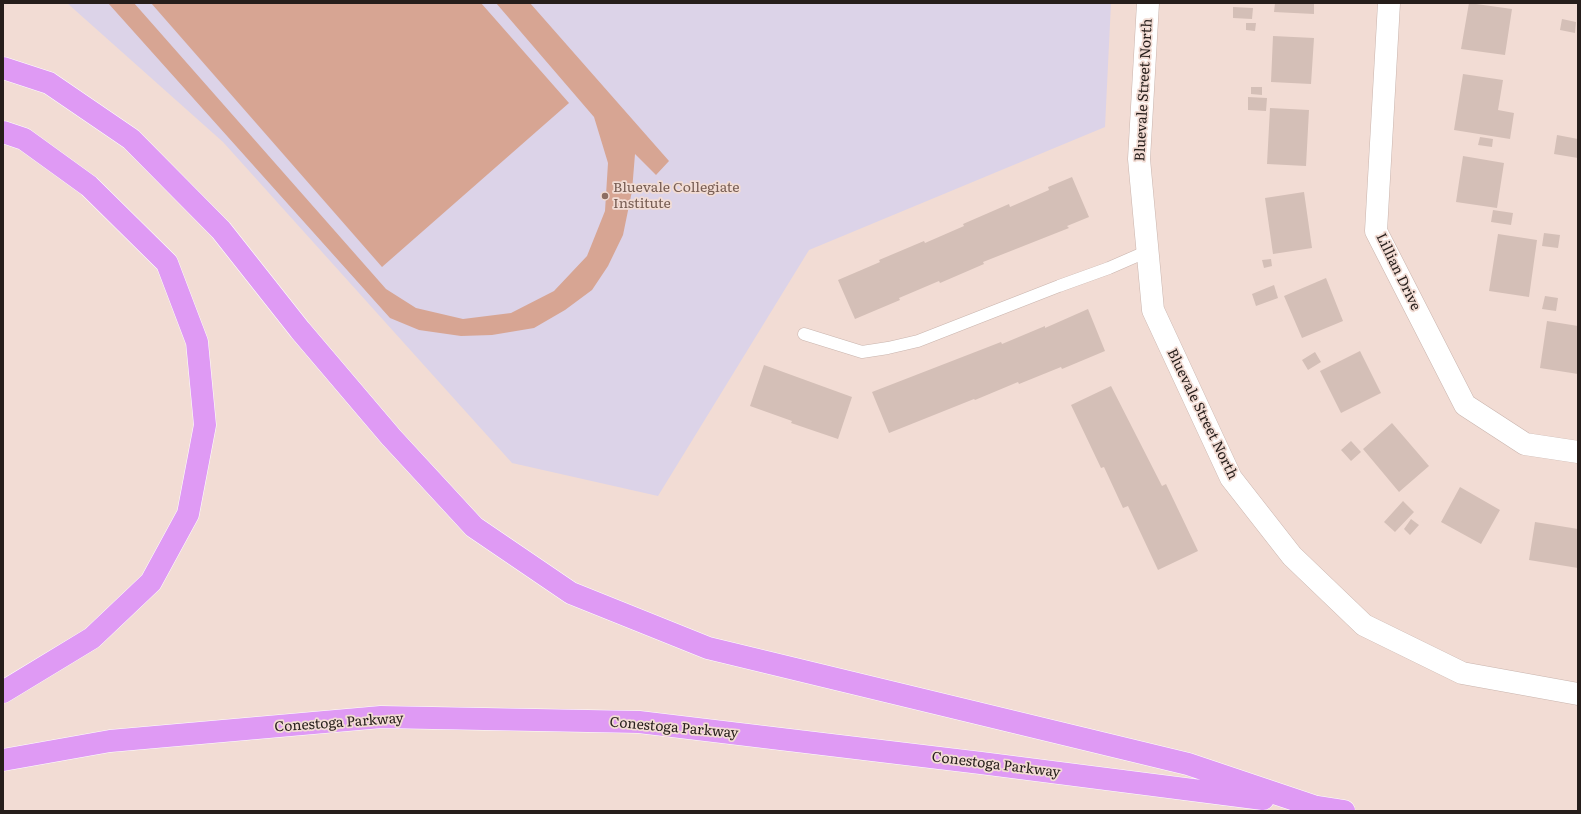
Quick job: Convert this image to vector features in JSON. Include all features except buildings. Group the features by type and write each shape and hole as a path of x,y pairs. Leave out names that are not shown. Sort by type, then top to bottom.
{"highway":[{"path":"3,68 49,83 131,139 221,230 300,330 391,437 474,527 571,593 708,648 1188,764 1313,806"},
{"path":"3,132 24,139 89,186 167,263 197,342 205,425 188,514 151,582 92,638 3,692"},
{"name":"Conestoga Parkway","path":"3,760 110,741 381,717 639,722 981,763 1344,811"}],"street":[{"name":"Bluevale Street North","path":"1148,3 1139,159 1153,310 1231,478 1292,556 1364,625 1462,673 1578,694"},
{"name":"Lillian Drive","path":"1389,3 1376,231 1465,405 1525,444 1578,452"}],"lane":[{"path":"804,334 862,352 918,341 1109,268 1148,251"}],"shaded area":[{"name":"Bluevale Collegiate Institute","path":"67,3 1111,3 1105,127 809,250 658,496 512,463 223,142"},
{"path":"108,3 134,3 386,289 416,308 463,319 511,313 554,291 587,256 605,211 608,163 594,117 496,3 530,3 669,161 656,175 635,154 632,191 623,235 608,266 592,290 565,310 534,328 492,335 461,336 419,330 390,318"},
{"path":"151,3 481,3 569,103 382,267"}],"place":[{"name":"Bluevale Collegiate Institute","path":"605,196"}]}
